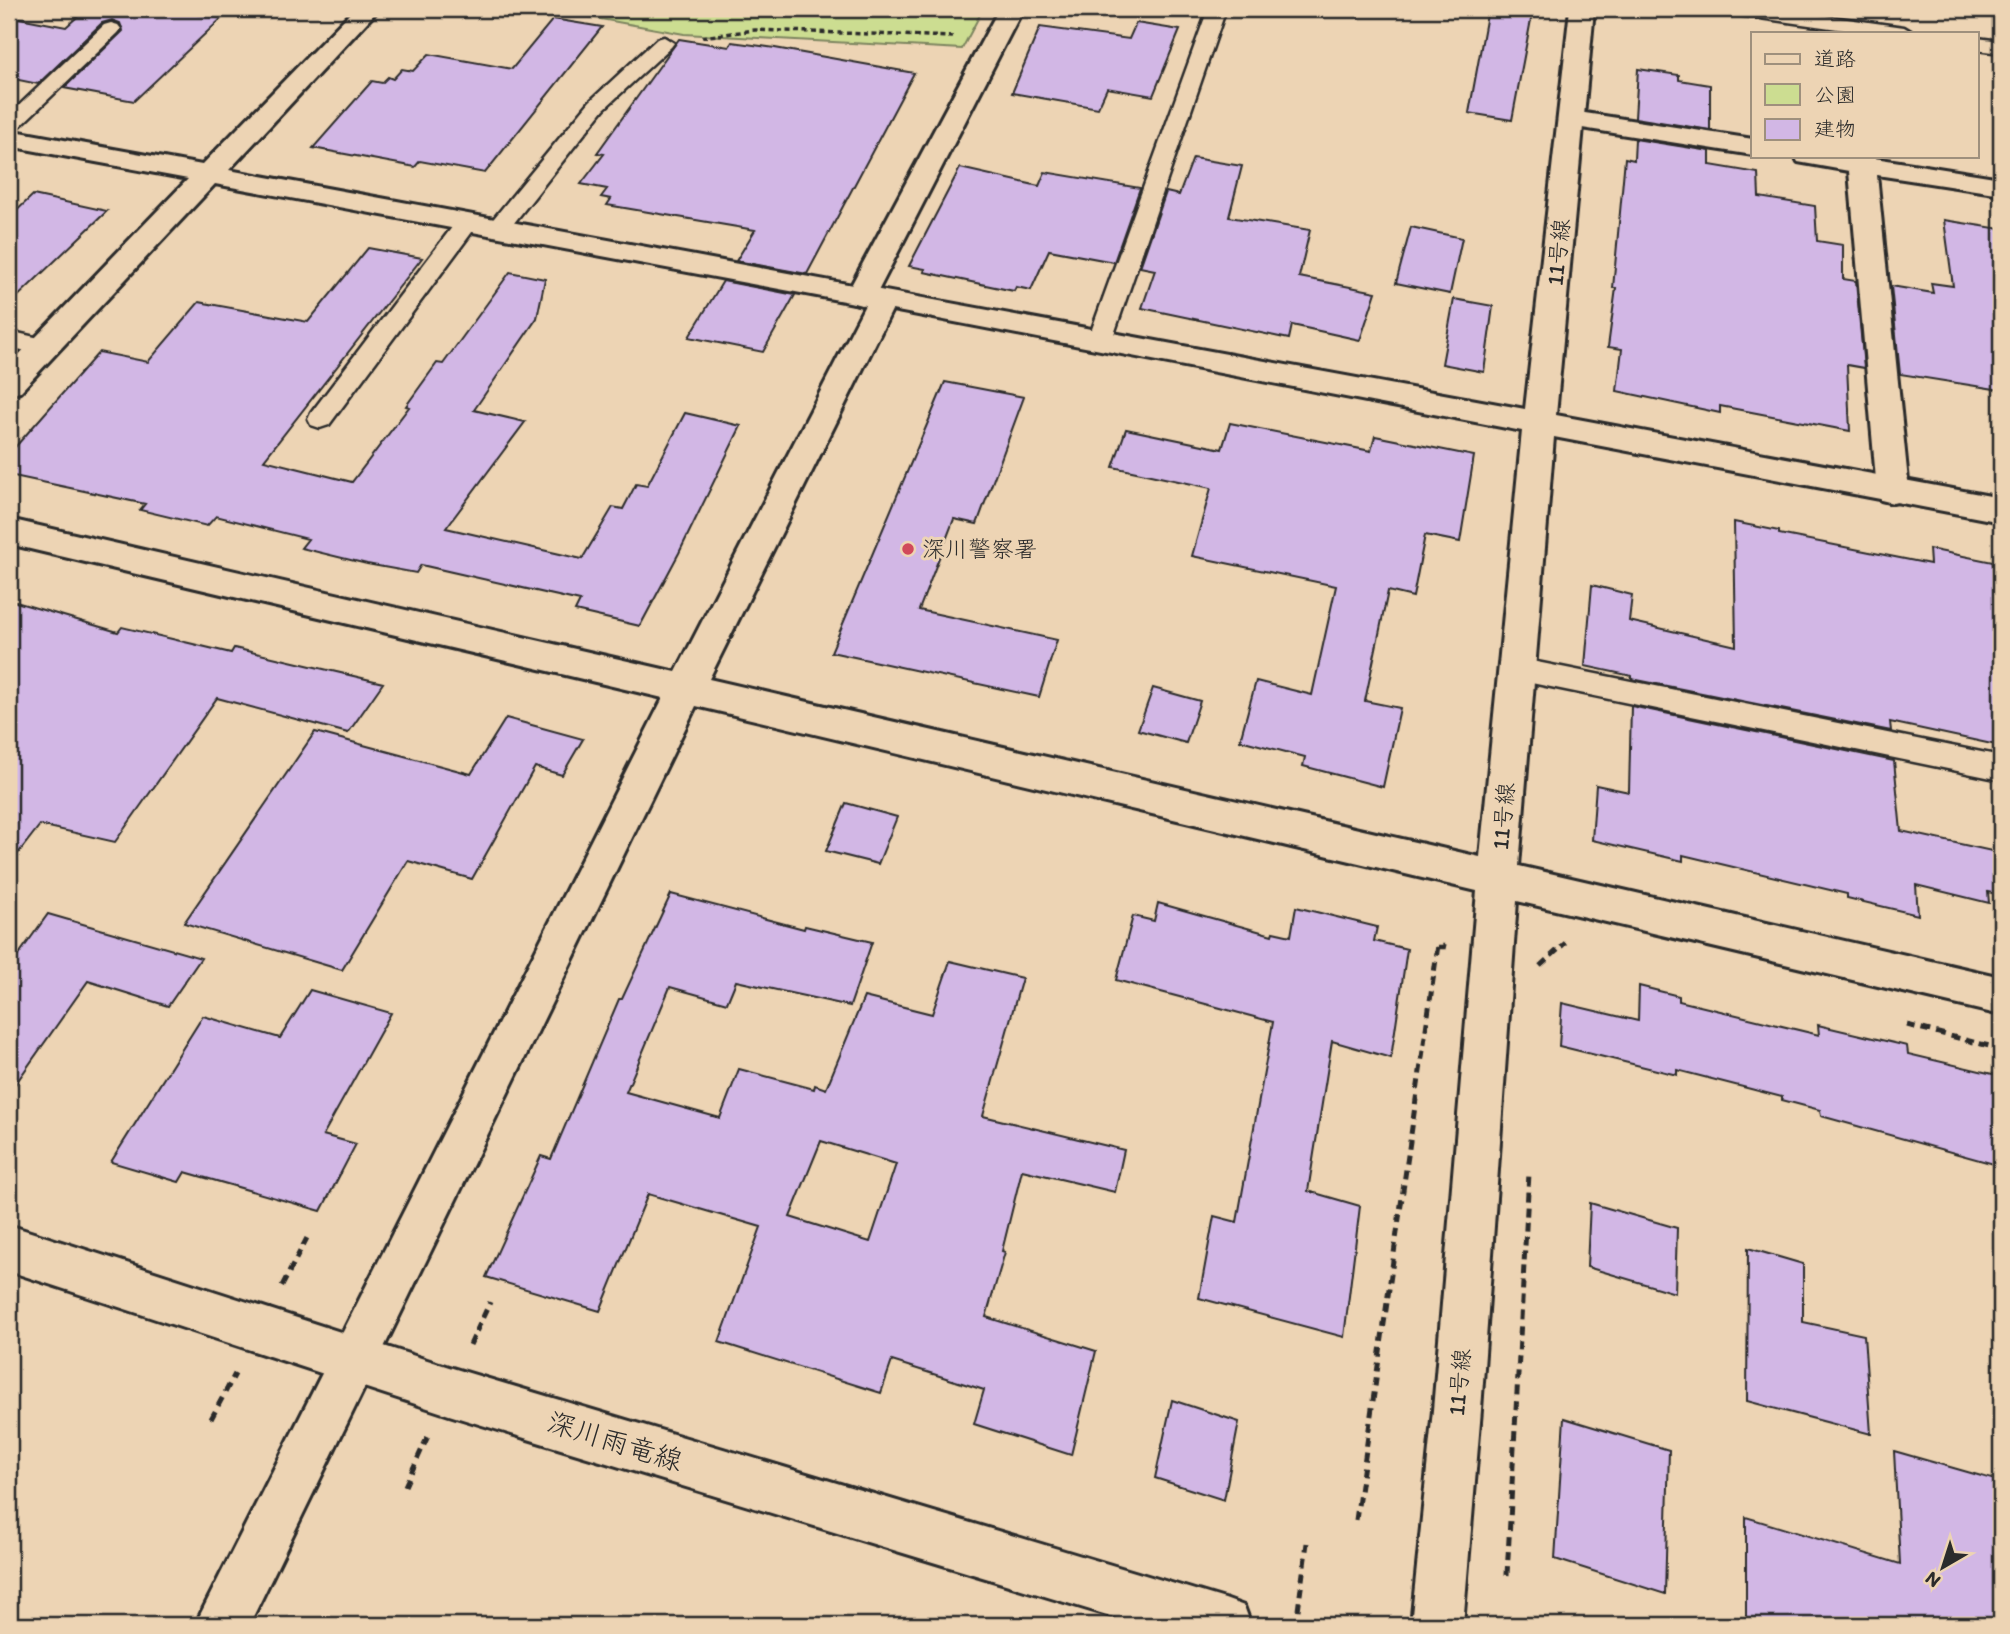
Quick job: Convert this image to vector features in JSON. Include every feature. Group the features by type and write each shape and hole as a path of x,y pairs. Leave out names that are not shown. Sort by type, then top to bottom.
{"street":[{"path":"9,384 367,9"},
{"path":"221,1625 415,1240 685,688 1011,9"},
{"name":"11号線","path":"1437,1625 1457,1410 1498,878 1539,423 1582,9"},
{"path":"1572,120 1751,147"},
{"path":"9,138 872,297 2001,510"},
{"path":"1822,158 2001,186"},
{"path":"1862,164 1893,491"},
{"path":"9,531 2001,996"},
{"name":"深川雨竜線","path":"9,1248 449,1391 1225,1625"}],"lane":[{"path":"1100,340 1217,9"},
{"path":"1738,9 1897,32"},
{"path":"9,126 111,29"},
{"path":"498,228 597,104 664,43"},
{"path":"1979,44 2001,47"},
{"path":"320,419 467,223"},
{"path":"9,339 44,347"},
{"path":"1517,669 2001,768"}],"path":[{"path":"664,43 755,30 932,35 994,42"},
{"path":"1539,980 1540,966 1568,939"},
{"path":"1356,1520 1438,945 1540,966"},
{"path":"1893,1021 2001,1049"},
{"path":"1507,1575 1530,1160"},
{"path":"1296,1625 1307,1543"}],"green space":[{"path":"545,9 983,9 962,49 684,34"}],"building":[{"path":"86,9 163,9 222,18 134,101 64,88 123,31 120,23 112,20 102,23 38,84 9,78 9,16 66,27"},
{"path":"1488,9 1533,9 1512,120 1469,113"},
{"path":"553,19 602,27 485,173 420,161 415,167 313,148 372,81 382,83 388,77 393,79 402,69 413,71 429,54 512,69"},
{"path":"1136,23 1180,30 1153,96 1107,88 1098,108 1012,93 1040,27 1129,39"},
{"path":"679,39 729,47 732,42 775,48 914,73 807,274 736,261 755,230 607,205 611,199 601,197 607,189 581,184 604,154 597,153"},
{"path":"1638,69 1679,75 1679,80 1710,85 1710,130 1635,118"},
{"path":"1635,139 1710,151 1710,165 1758,173 1759,197 1815,206 1817,241 1843,245 1843,279 1856,281 1864,368 1847,365 1850,431 1720,406 1720,413 1617,391 1622,349 1608,347 1616,288 1613,288 1625,158 1634,160"},
{"path":"1193,158 1242,166 1229,217 1310,230 1299,277 1376,292 1360,340 1292,325 1289,339 1142,308 1155,270 1140,267 1166,192 1179,195"},
{"path":"960,168 1039,186 1045,172 1140,188 1114,262 1049,250 1031,290 1016,287 1014,291 924,272 925,269 909,266"},
{"path":"33,195 107,211 9,305 9,218"},
{"path":"1944,220 2001,229 2001,390 1900,374 1891,286 1933,293 1931,283 1953,286"},
{"path":"1411,227 1462,238 1450,294 1396,283"},
{"path":"368,248 422,258 264,460 352,482 409,407 406,406 437,363 443,364 510,272 545,279 537,318 474,410 525,422 446,528 582,559 613,507 623,509 636,484 647,486 685,413 741,426 640,626 575,611 580,601 421,565 416,573 367,564 301,548 308,539 216,516 207,526 140,510 145,504 9,475 9,454 99,352 148,362 199,302 308,322"},
{"path":"723,281 795,295 763,352 689,337"},
{"path":"1454,299 1493,306 1484,372 1442,364"},
{"name":"深川警察署","path":"945,382 1024,397 977,524 954,519 919,610 1057,640 1039,697 831,652"},
{"path":"1230,423 1371,451 1375,436 1474,456 1460,542 1425,535 1413,597 1388,591 1365,701 1400,708 1383,787 1303,766 1305,757 1240,740 1256,681 1312,695 1336,586 1192,556 1211,488 1113,467 1126,429 1222,449"},
{"path":"1734,522 1779,531 1779,534 1930,564 1929,549 1993,562 2001,649 2001,746 1890,722 1891,731 1632,679 1632,676 1585,666 1592,585 1632,595 1629,621 1736,646"},
{"path":"9,600 118,632 122,627 231,653 234,648 383,683 348,733 217,698 115,842 40,825 9,865"},
{"path":"1153,688 1200,701 1186,743 1138,730"},
{"path":"1631,706 1894,761 1901,831 2001,853 2001,895 1988,892 1989,903 1916,885 1918,915 1847,898 1847,894 1683,855 1683,861 1592,840 1596,785 1629,792"},
{"path":"506,718 583,739 562,775 535,767 472,879 408,861 342,970 184,923 315,732 471,774"},
{"path":"846,803 897,817 878,864 826,851"},
{"path":"671,894 804,929 805,926 872,942 850,1006 736,981 727,1003 670,987 626,1092 720,1118 739,1069 814,1089 815,1085 826,1089 864,997 932,1014 950,961 1022,978 983,1116 1124,1150 1115,1192 1022,1170 1002,1251 1005,1252 986,1317 1096,1351 1071,1455 974,1424 984,1390 892,1361 881,1393 719,1342 761,1227 648,1194 600,1311 486,1277 541,1156 551,1159 619,999 622,999","holes":["821,1141 896,1164 870,1242 790,1217"]},
{"path":"1158,903 1272,935 1273,932 1291,936 1296,907 1377,927 1374,941 1407,949 1391,1058 1332,1041 1308,1191 1360,1206 1344,1337 1199,1298 1214,1216 1237,1222 1273,1022 1116,980 1133,916 1154,921"},
{"path":"48,914 201,958 168,1006 88,981 9,1093 9,968"},
{"path":"1639,986 1679,996 1679,1001 1819,1035 1818,1025 1907,1046 1908,1054 1997,1075 2001,1116 2001,1166 1821,1116 1820,1110 1782,1100 1782,1097 1677,1070 1677,1075 1559,1046 1562,1003 1638,1021"},
{"path":"310,990 391,1013 323,1135 356,1144 321,1211 185,1172 179,1182 111,1162 203,1016 280,1038"},
{"path":"1590,1203 1677,1228 1675,1293 1587,1267"},
{"path":"1748,1248 1803,1264 1803,1322 1864,1335 1871,1434 1747,1401"},
{"path":"1172,1400 1239,1422 1224,1500 1155,1478"},
{"path":"1564,1418 1669,1450 1665,1594 1555,1559"},
{"path":"1894,1451 1999,1481 2001,1625 1746,1625 1746,1517 1900,1564"}],"place":[{"name":"深川警察署","path":"908,549"}]}
